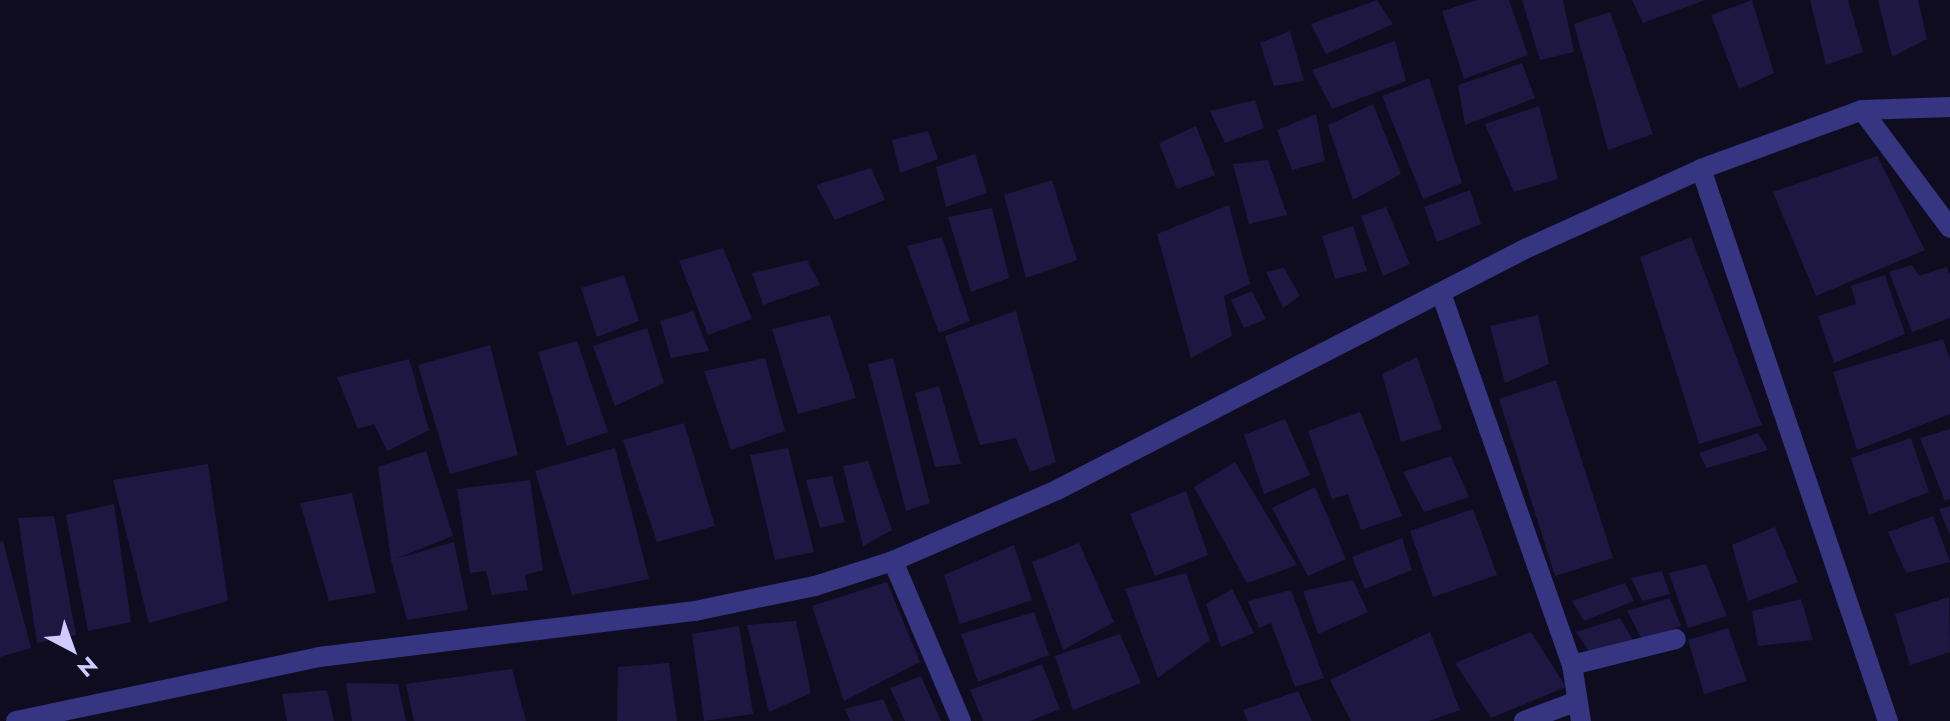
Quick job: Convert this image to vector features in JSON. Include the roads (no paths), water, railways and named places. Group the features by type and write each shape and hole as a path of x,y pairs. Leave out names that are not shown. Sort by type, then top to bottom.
{"street":[{"path":"16,721 319,657 695,611 815,586 893,561 1057,490 1441,293 1701,169 1862,110 1950,107"},
{"path":"1862,110 1950,228"},
{"path":"1701,169 1888,721"},
{"path":"1441,293 1572,665 1578,711 1524,721"},
{"path":"893,561 961,721"},
{"path":"1572,665 1676,639"}]}
